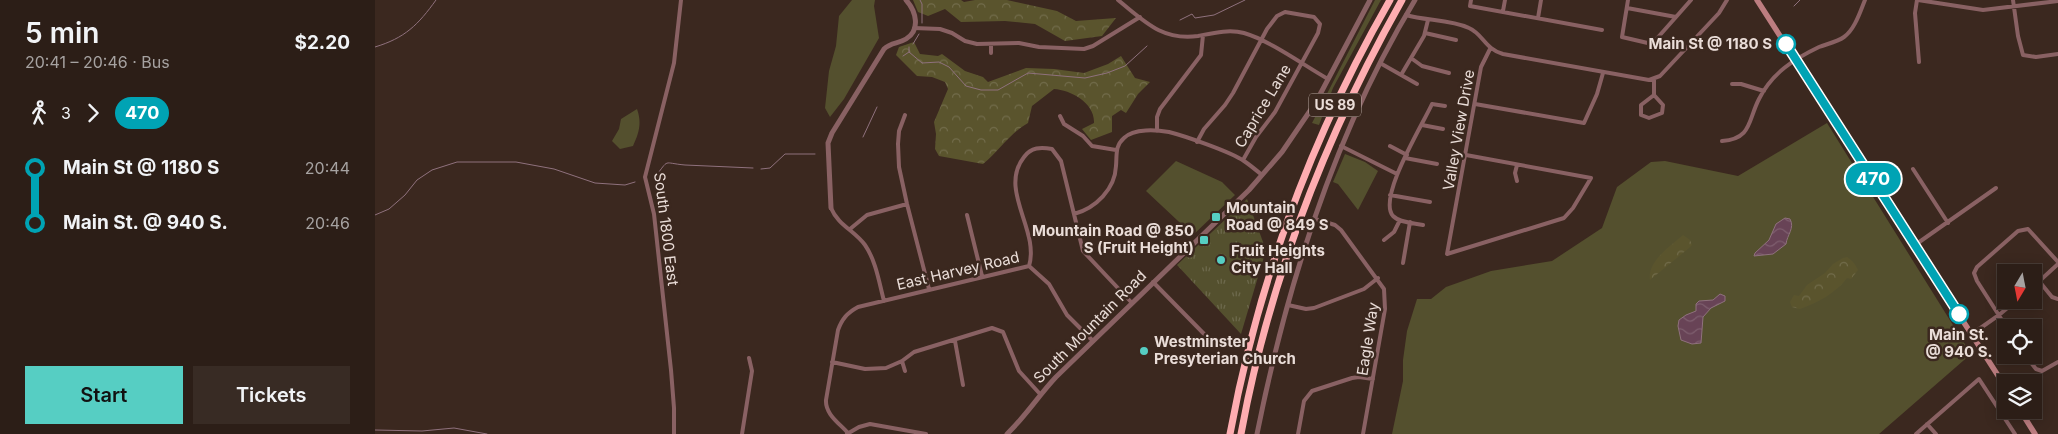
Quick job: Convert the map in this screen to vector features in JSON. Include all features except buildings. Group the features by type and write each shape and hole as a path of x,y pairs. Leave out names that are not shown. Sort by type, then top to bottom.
{"highway":[{"name":"US 89","path":"1230,434 1254,329 1291,214 1335,105 1360,54 1390,0"},
{"name":"US 89","path":"1241,434 1270,310 1311,189 1351,97 1402,0"}],"main road":[{"path":"1757,0 1997,374"},
{"path":"2026,419 2035,434"}],"street":[{"name":"South 1800 East","path":"674,434 671,370 654,207 645,177 674,63 681,0"},
{"path":"883,301 871,256 865,246 835,217 831,208 829,143 831,133 884,49 893,42 906,39 915,28 916,17 906,0"},
{"path":"1118,0 1152,27 1170,35 1189,37 1233,32 1243,33 1261,41 1328,79"},
{"name":"South Mountain Road","path":"1007,434 1040,394 1262,175 1317,102 1370,0"},
{"path":"1257,434 1288,305 1315,218 1341,146 1360,101 1415,0"},
{"path":"1471,0 1470,6 1603,30"},
{"path":"1503,11 1505,0"},
{"path":"1538,18 1541,0"},
{"path":"1628,0 1621,37 1652,44 1691,0"},
{"path":"1722,141 1734,140 1746,131 1764,91 1777,73 1796,59 1844,37 1856,20 1865,0"},
{"path":"1919,62 1915,13 1917,0 1976,10 2058,1"},
{"path":"2013,0 2018,36 2023,55 2037,57 2058,54"},
{"path":"1406,15 1461,25 1471,29 1490,49 1503,54 1643,80 1654,79 1660,76 1719,14 1725,1"},
{"path":"1627,8 1676,16"},
{"name":"Caprice Lane","path":"1243,160 1256,137 1275,112 1318,33 1320,24 1314,17 1285,12 1277,16 1261,41"},
{"path":"915,28 940,29 971,43 1019,43 1039,47 1084,49 1093,46 1139,17"},
{"path":"1401,76 1425,34 1428,20"},
{"path":"1425,34 1455,40"},
{"path":"1157,131 1157,117 1160,109 1201,55 1203,35"},
{"path":"1197,142 1204,129 1233,93 1261,41"},
{"path":"991,44 991,53"},
{"name":"Valley View Drive","path":"1490,49 1481,67 1447,254 1564,218 1573,208 1591,178 1517,165"},
{"path":"1411,58 1422,66 1449,73"},
{"path":"1380,63 1417,84"},
{"path":"1475,104 1584,123 1597,94 1603,73"},
{"path":"1654,79 1654,95 1663,105 1663,113 1649,118 1641,115 1639,110 1641,105 1654,95"},
{"path":"1732,84 1741,84 1764,91"},
{"path":"1423,225 1400,220 1390,210 1390,195 1397,174 1433,104 1445,106"},
{"path":"905,115 899,131 899,167 929,289"},
{"path":"1060,116 1064,124 1083,136 1092,146 1116,150"},
{"path":"1422,125 1443,129"},
{"path":"1074,214 1094,206 1107,192 1114,178 1116,150 1125,136 1137,132 1169,132 1243,160 1262,175"},
{"path":"1341,146 1397,174"},
{"path":"1390,146 1406,156 1437,164"},
{"path":"1029,266 1031,250 1015,185 1015,171 1026,154 1032,150 1044,148 1052,150 1061,162 1083,251 1132,303"},
{"path":"1466,156 1517,165 1515,174 1517,181"},
{"path":"1913,169 1948,223"},
{"path":"1915,245 1996,188"},
{"path":"1390,195 1430,202"},
{"path":"850,230 867,215 907,204"},
{"path":"967,215 982,276"},
{"name":"Eagle Way","path":"1315,218 1335,225 1341,230 1378,278 1384,289 1386,299 1363,434"},
{"path":"1383,240 1394,232 1400,220"},
{"path":"1403,263 1410,222"},
{"path":"2001,319 1973,273 1977,267 2018,231 2023,229 2028,230 2058,263 2043,277"},
{"name":"East Harvey Road","path":"848,434 823,408 837,330 849,312 858,307 1029,266 1049,284 1067,315 1093,341"},
{"path":"1288,305 1306,309 1313,308 1365,288 1378,278"},
{"path":"1153,282 1211,341"},
{"path":"2043,286 2051,297 2058,300"},
{"path":"1972,334 2006,309"},
{"path":"832,362 865,369 886,368 902,361 914,352 997,328 1003,332 1019,371 1040,394"},
{"path":"955,341 963,385"},
{"path":"742,434 752,371 749,358"},
{"path":"902,361 905,371"},
{"path":"2033,364 2042,371 2058,362"},
{"path":"1298,434 1304,401 1312,391 1352,378 1373,379"},
{"path":"1916,434 1979,379 2015,434"},
{"path":"848,434 859,427 870,424 904,432 926,434"},
{"path":"1927,424 1936,434"}],"green space":[{"path":"852,0 875,0 874,6 879,38 844,99 830,117 825,108 829,71 836,46 839,16"},
{"path":"913,0 961,0 964,2 1007,0 1057,11 1076,21 1116,18 1102,36 1065,41 1035,24 1005,21 961,22 945,9 928,16 918,12"},
{"path":"1375,0 1381,0 1333,88 1319,125 1312,123"},
{"path":"914,42 920,54 938,56 942,54 965,71 983,77 988,82 1026,68 1084,73 1108,64 1121,56 1135,78 1150,82 1138,94 1126,113 1121,110 1112,116 1112,132 1091,140 1082,129 1094,123 1091,109 1074,95 1054,89 1032,106 1028,123 983,164 939,156 935,149 936,134 934,122 948,89 945,82 932,77 917,76 896,55 899,47"},
{"path":"637,109 640,123 633,146 620,149 612,141 619,129 621,119"},
{"path":"1827,123 1971,354 1879,434 1392,434 1403,381 1403,360 1407,331 1417,299 1431,299 1446,287 1491,271 1552,261 1602,228 1617,187 1651,162 1665,161 1738,176"},
{"path":"1345,154 1365,162 1378,171 1358,210 1338,184 1333,182"},
{"path":"1176,161 1222,182 1235,195 1193,235 1146,191"},
{"path":"1247,199 1266,250 1241,334 1177,265"},
{"path":"1683,235 1690,240 1692,245 1650,280 1652,266 1656,260"},
{"path":"1847,257 1858,270 1851,279 1847,278 1832,293 1813,304 1800,309 1792,307 1790,302 1794,295 1799,296 1807,285 1825,273 1833,264"}],"water":[{"path":"1785,218 1790,219 1792,225 1786,244 1773,254 1754,256 1769,240 1776,224"},
{"path":"1720,294 1725,296 1725,301 1711,308 1703,317 1701,343 1692,344 1681,340 1678,326 1679,320 1696,311 1696,304 1699,301 1713,300"}],"waterway":[{"path":"375,47 403,35 423,17 436,0"},
{"path":"920,0 922,4 922,23"},
{"path":"1180,20 1192,14 1195,18 1214,15 1245,0"},
{"path":"1794,6 1800,0"},
{"path":"913,44 919,34"},
{"path":"909,47 909,52 922,63 939,62 949,67 966,86 981,90 998,90 1028,73 1085,78 1107,73 1125,66 1147,46"},
{"path":"903,56 909,52"},
{"path":"863,137 877,107"},
{"path":"761,169 770,168 785,154 815,154"},
{"path":"375,215 389,209 405,195 417,180 432,170 457,162 516,162 554,169 595,183 625,185 635,182"},
{"path":"655,177 667,163 753,168"},
{"path":"375,430 422,431 454,428 487,434"}],"bus line":[{"name":"470","path":"1786,44 1959,314"}],"place":[{"name":"Main St @ 1180 S","path":"1786,44"},
{"name":"Mountain Road @ 849 S","path":"1216,217"},
{"name":"Mountain Road @ 850 S (Fruit Height)","path":"1204,240"},
{"name":"Fruit Heights City Hall","path":"1221,260"},
{"name":"Main St. @ 940 S.","path":"1959,314"},
{"name":"Westminster Presyterian Church","path":"1144,351"}]}
